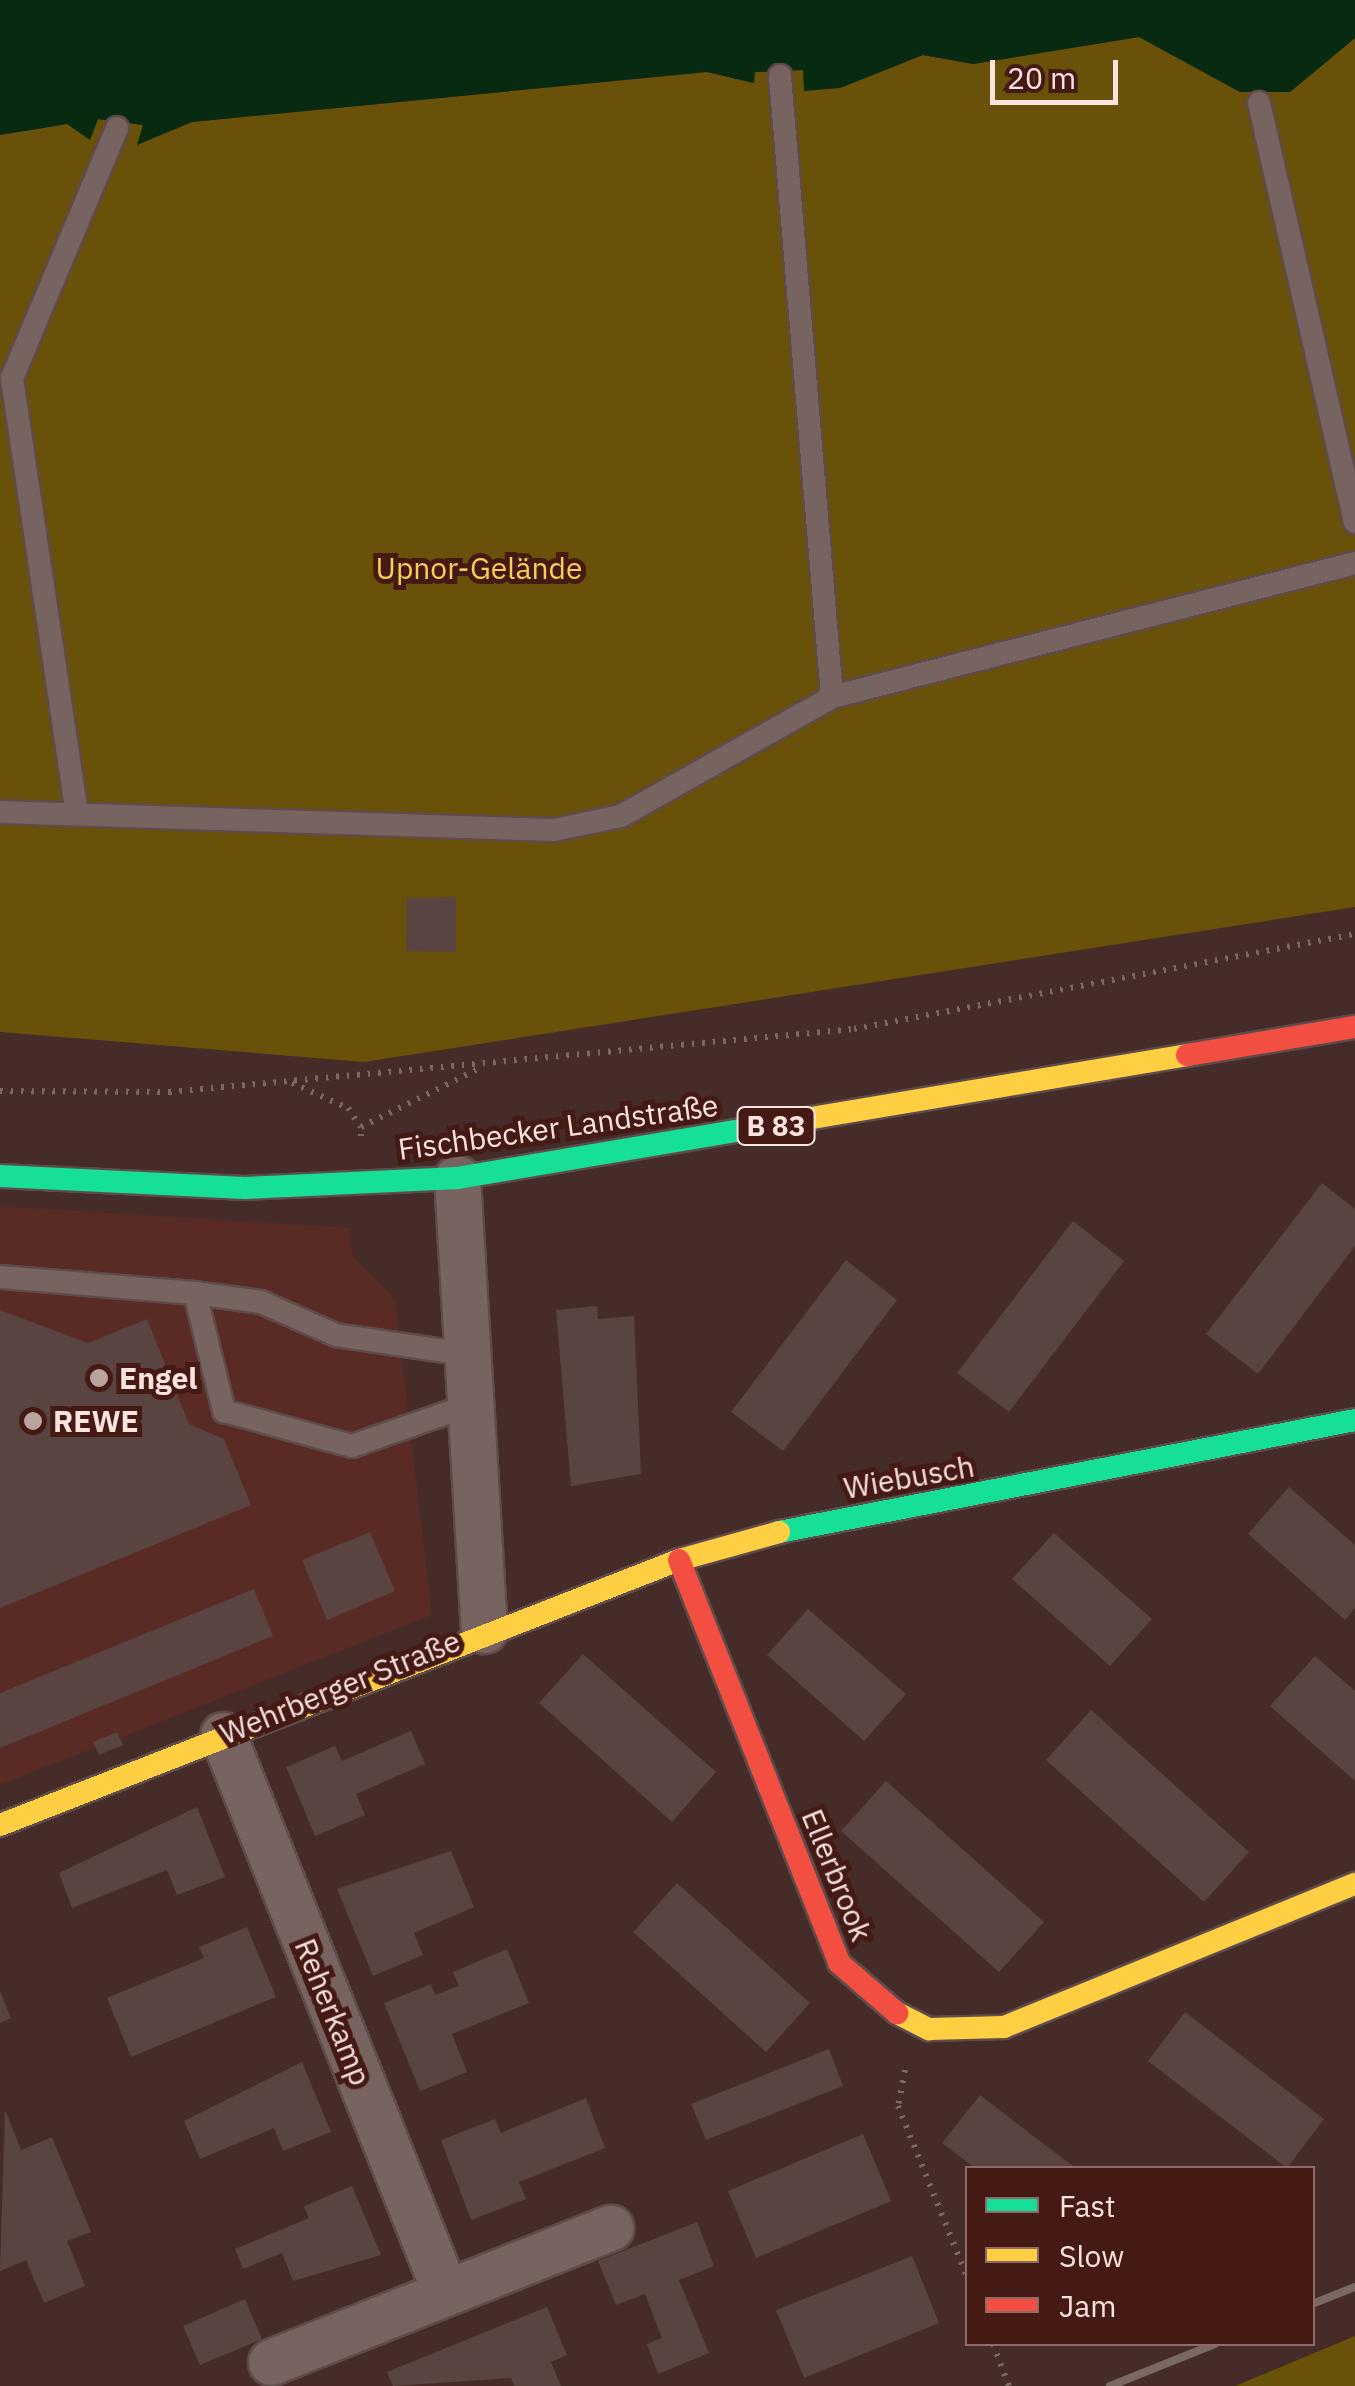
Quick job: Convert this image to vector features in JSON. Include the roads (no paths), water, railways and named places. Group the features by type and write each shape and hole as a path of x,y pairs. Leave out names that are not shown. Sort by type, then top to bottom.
{"street":[{"name":"Fischbecker Landstraße","path":"0,1176 245,1188 457,1178 1355,1027"},
{"name":"Wehrberger Straße","path":"0,1825 484,1630 457,1178"},
{"name":"Wiebusch","path":"484,1630 680,1560 795,1528 1355,1420"},
{"name":"Ellerbrook","path":"680,1560 839,1964 875,2001 929,2029 1004,2026 1355,1884"},
{"name":"Reherkamp","path":"222,1735 444,2288"},
{"path":"271,2362 444,2288 610,2228"}],"lane":[{"path":"780,76 832,697"},
{"path":"1259,102 1355,522"},
{"path":"76,814 6,375 117,128"},
{"path":"0,812 554,830 621,816 832,697 1355,564"},
{"path":"0,1277 195,1292 262,1302 336,1335 465,1354"},
{"path":"195,1292 224,1411 352,1446 468,1406"}],"railway":[{"path":"1315,2303 1355,2287"},
{"path":"1110,2386 1210,2346"}],"place":[{"name":"Engel","path":"99,1378"},
{"name":"REWE","path":"33,1421"}],"park label":[{"name":"Upnor-Gelände","path":"479,568"}]}
